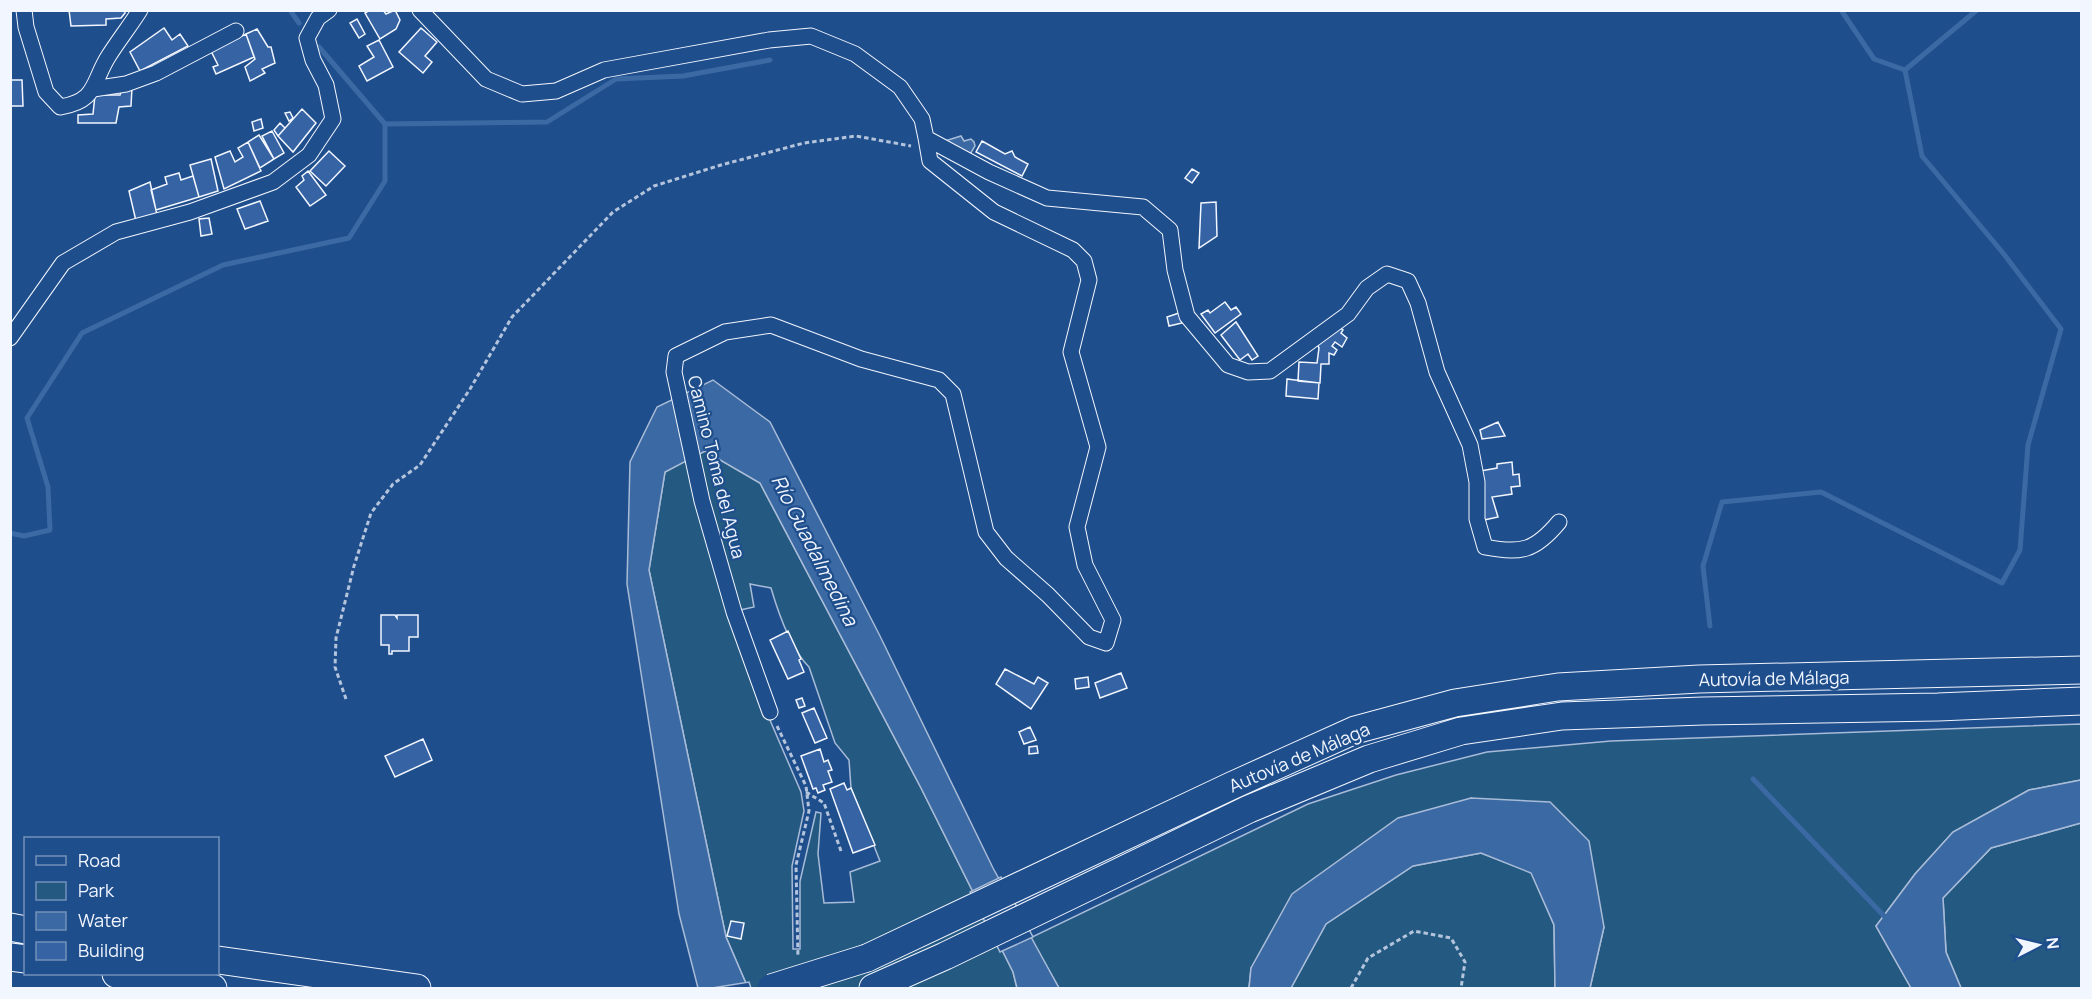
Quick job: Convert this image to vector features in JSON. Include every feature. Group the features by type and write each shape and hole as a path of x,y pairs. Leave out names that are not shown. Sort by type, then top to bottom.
{"highway":[{"name":"Autovía de Málaga","path":"771,988 867,958 1061,865 1355,730 1455,703 1558,687 1699,679 2082,670"},
{"name":"Autovía de Málaga","path":"876,988 1260,804 1370,759 1461,731 1562,716 1938,707 2082,701"},
{"path":"219,960 417,988"},
{"path":"123,975 213,988"}],"street":[{"path":"24,10 26,27 46,92 60,107 77,104 93,89 107,58 140,10"},
{"path":"10,338 63,263 116,232 190,212 273,182 309,155 333,119 326,85 313,60 307,38 318,18 329,10"},
{"path":"420,10 486,79 522,94 556,91 604,70 769,40 811,36 855,54 900,87 922,119 926,138 989,172 1047,198 1143,207 1170,230 1175,270 1187,316 1228,365 1248,372 1270,371 1348,314 1367,288 1387,274 1408,281 1418,303 1437,372 1470,445 1477,482 1477,519 1485,547 1508,551 1535,546 1559,522"},
{"path":"93,89 126,84 156,73 236,31"},
{"name":"Camino Toma del Agua","path":"770,712 734,612 702,501 674,372 676,356 724,332 771,326 861,359 939,380 953,394 986,532 1006,558 1048,595 1089,637 1106,643 1113,620 1085,565 1077,527 1098,447 1071,352 1089,280 1084,261 1073,250 994,212 930,161 926,138"}],"path":[{"path":"346,699 335,667 336,638 354,566 371,513 393,484 420,465 470,390 512,317 613,212 654,186 804,143 856,136 913,146 926,138"},
{"path":"770,712 806,786 809,811 796,865 796,944 799,966"},
{"path":"806,792 824,803 841,851"},
{"path":"1351,988 1368,958 1414,931 1451,938 1465,962 1461,988"}],"green space":[{"path":"705,451 760,483 921,788 1013,972 1017,988 748,988 726,937 649,570 665,472 686,460 763,704 801,792 804,811 792,866 793,949 800,949 800,881 816,812 821,813 818,854 824,903 854,902 850,872 880,861 851,788 849,760 835,743 809,667 791,640 771,588 750,584 754,607 740,610 708,500 699,454"},
{"path":"2081,724 2081,780 2029,790 1953,832 1915,874 1876,926 1911,988 1590,988 1604,927 1471,798 1251,968 1249,988 1059,988 1030,938 1308,804 1396,775 1487,752 1611,741"},
{"path":"2081,823 2081,988 1961,988 1946,952 1943,898 1991,848"},
{"path":"1481,853 1531,872 1554,925 1555,988 1291,988 1326,924 1413,866"}],"water":[{"path":"961,136 964,141 971,139 974,142 975,146 969,156 945,141"},
{"name":"Río Guadalmedina","path":"713,380 770,422 879,634 993,868 1059,988 1017,988 1013,972 921,788 760,483 705,451 665,472 649,570 726,937 748,988 698,988 679,914 627,584 630,462 657,407"},
{"path":"2081,780 2081,823 1991,848 1943,898 1946,952 1961,988 1911,988 1876,926 1915,874 1953,832 2029,790"},
{"path":"1471,798 1550,802 1589,841 1604,927 1590,988 1555,988 1554,925 1531,873 1481,853 1413,866 1326,924 1291,988 1249,988 1251,968 1292,894 1398,818"}],"pier":[{"path":"1001,877 1033,937 1000,952 970,892"},
{"path":"749,982 751,988 712,988"}],"building":[{"path":"69,10 125,10 125,13 121,18 106,19 106,25 71,26"},
{"path":"370,10 383,10 386,14 395,10 400,20 396,29 380,39 365,13"},
{"path":"357,19 365,34 359,38 350,23"},
{"path":"164,28 172,40 180,34 188,46 140,71 130,52"},
{"path":"421,28 437,42 425,56 432,62 423,73 399,52"},
{"path":"257,29 268,47 271,47 275,63 262,69 265,73 250,81 245,67 255,59 246,34"},
{"path":"246,34 254,57 216,74 213,67 218,65 211,51"},
{"path":"379,40 393,67 367,81 359,66 374,57 367,46"},
{"path":"10,80 22,80 23,106 10,106"},
{"path":"132,87 131,106 119,107 116,123 78,123 78,115 93,114 95,95 120,95 121,92"},
{"path":"302,109 316,123 293,152 278,136"},
{"path":"290,112 293,118 289,121 285,113"},
{"path":"261,119 263,128 254,131 252,122"},
{"path":"280,123 285,128 278,136 274,130"},
{"path":"272,131 284,153 274,159 262,136"},
{"path":"259,135 274,159 260,168 248,142"},
{"path":"982,141 1005,154 1012,151 1015,157 1028,164 1022,176 976,152"},
{"path":"248,142 261,171 224,189 215,157 230,151 235,162 243,157 238,148"},
{"path":"329,151 345,166 326,186 310,171"},
{"path":"211,159 218,191 199,197 190,165"},
{"path":"1192,169 1199,173 1192,183 1185,178"},
{"path":"308,171 326,195 310,206 296,187 304,180 302,176"},
{"path":"179,173 181,180 193,176 199,197 156,210 151,190 167,184 165,177"},
{"path":"150,182 157,215 136,221 129,191"},
{"path":"260,201 268,221 245,229 237,209"},
{"path":"1216,202 1217,236 1199,248 1201,203"},
{"path":"209,218 212,234 201,236 199,219"},
{"path":"1225,302 1231,310 1236,307 1241,314 1215,333 1201,314 1208,310 1210,313"},
{"path":"1179,313 1182,323 1169,326 1167,317"},
{"path":"1236,322 1258,356 1252,360 1248,354 1240,360 1221,335"},
{"path":"1337,325 1347,338 1342,347 1335,342 1332,346 1337,350 1334,355 1329,353 1329,364 1321,364 1320,383 1298,381 1299,362 1317,363 1319,348 1316,342"},
{"path":"1287,379 1319,383 1318,399 1286,396"},
{"path":"1498,422 1505,436 1482,439 1480,430"},
{"path":"1512,462 1513,475 1519,474 1520,486 1511,487 1512,494 1492,497 1498,517 1484,520 1480,471 1497,468 1497,464"},
{"path":"381,615 395,615 397,618 397,615 418,615 418,637 409,637 409,651 392,651 392,654 389,654 389,645 381,645"},
{"path":"788,631 801,659 799,660 804,672 788,679 770,640"},
{"path":"1005,669 1034,684 1038,677 1048,683 1031,709 996,684"},
{"path":"1121,673 1127,688 1100,698 1095,683"},
{"path":"1088,677 1089,687 1076,689 1075,679"},
{"path":"802,698 805,706 799,708 796,700"},
{"path":"814,708 827,738 815,743 802,713"},
{"path":"1030,727 1036,740 1024,744 1019,732"},
{"path":"423,739 432,760 395,777 385,756"},
{"path":"1037,746 1038,753 1029,754 1029,747"},
{"path":"820,749 824,762 828,760 832,770 828,771 832,782 823,785 825,790 818,793 816,788 813,789 801,756"},
{"path":"844,783 847,790 851,788 875,845 853,853 830,789"},
{"path":"731,921 744,923 741,939 727,936"}],"waterway":[{"path":"290,10 299,23"},
{"path":"1710,626 1703,566 1722,502 1821,492 2002,583 2020,550 2028,445 2061,329 2003,253 1922,156 1905,70 1874,59 1841,10"},
{"path":"1905,70 1977,10"},
{"path":"10,533 24,536 50,530 48,487 27,418 82,333 223,265 349,238 385,181 385,124 319,47"},
{"path":"385,124 547,122 616,79 683,76 770,60"},
{"path":"1753,779 1887,919"}]}
